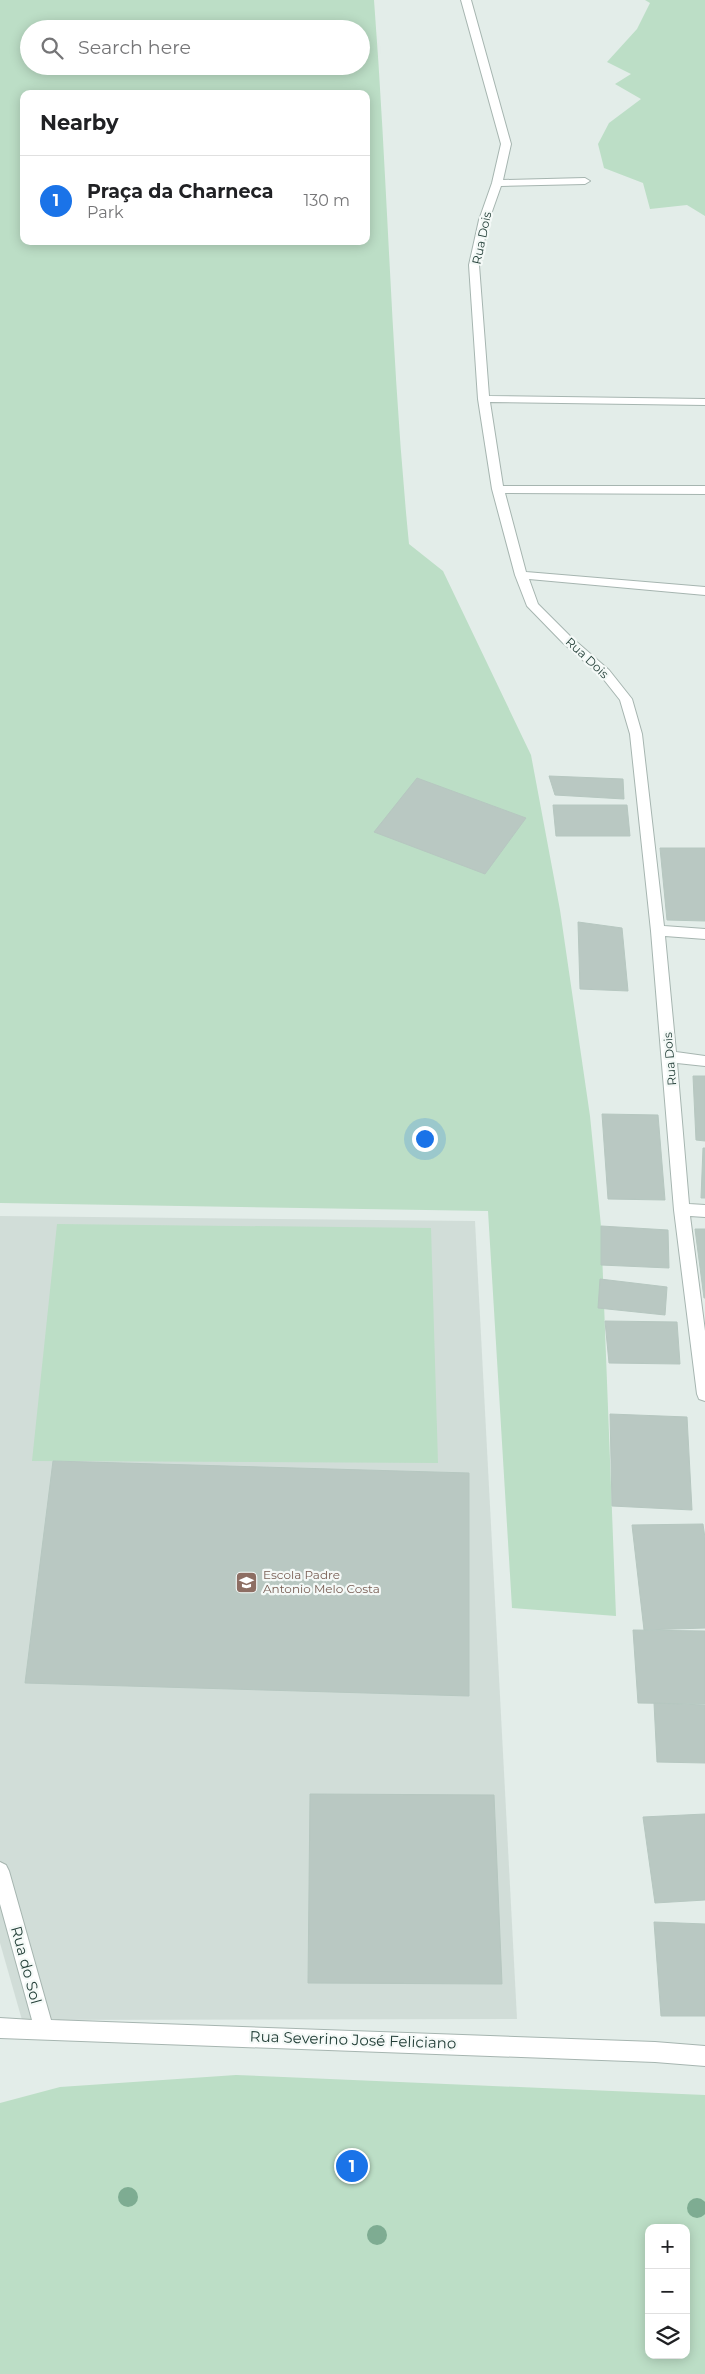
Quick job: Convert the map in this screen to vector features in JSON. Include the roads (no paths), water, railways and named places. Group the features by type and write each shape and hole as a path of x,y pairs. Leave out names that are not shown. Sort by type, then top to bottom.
{"street":[{"name":"Rua Dois","path":"466,0 506,144 497,183 484,220 474,265 484,399 498,489 521,575 533,606 567,640 605,673 626,699 636,734 658,930 682,1210 704,1372 705,1394"},
{"path":"497,183 585,181"},
{"path":"484,399 705,402"},
{"path":"498,489 705,490"},
{"path":"521,575 705,591"},
{"path":"658,930 705,934"},
{"path":"670,1058 705,1061"},
{"path":"682,1210 705,1211"},
{"name":"Rua do Sol","path":"0,1871 44,2030"},
{"name":"Rua Severino José Feliciano","path":"0,2028 655,2052 705,2056"}],"place":[{"name":"Escola Padre Antonio Melo Costa","path":"247,1582"},
{"name":"Praça da Charneca","path":"352,2166"}]}
